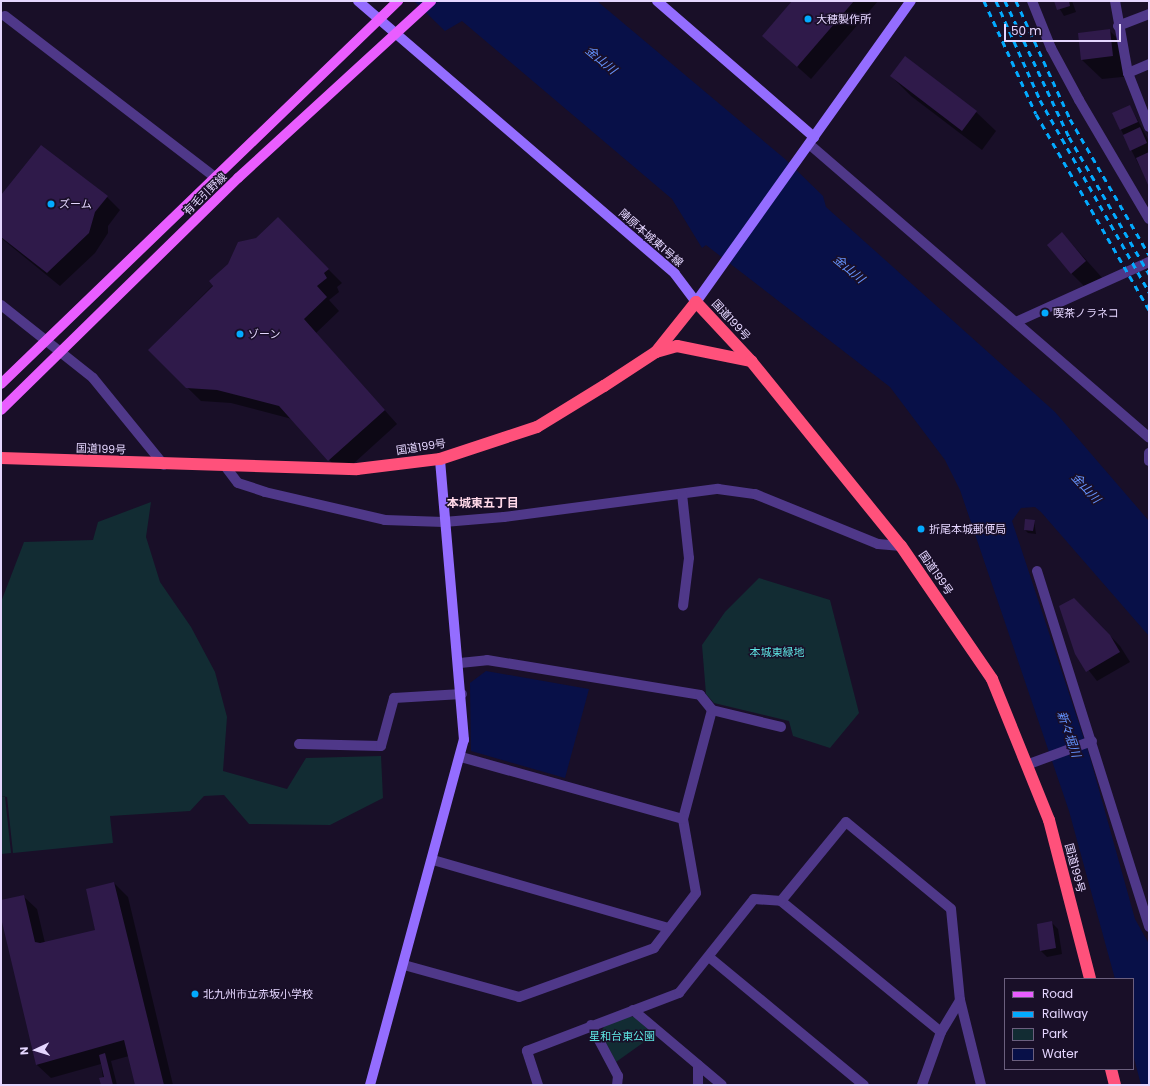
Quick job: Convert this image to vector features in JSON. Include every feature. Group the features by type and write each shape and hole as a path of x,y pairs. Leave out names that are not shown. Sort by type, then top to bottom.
{"highway":[{"name":"国道199号","path":"1,458 164,465 357,469 440,459 537,427 656,352 696,302 751,361 901,546 992,678 1029,764 1049,820 1090,978"},
{"path":"656,352 676,346 751,361"},
{"path":"1111,1070 1115,1085"}],"main road":[{"name":"有毛引野線","path":"1,384 398,1"},
{"name":"有毛引野線","path":"1,410 238,178 431,1"}],"street":[{"name":"陣原本城東1号線","path":"358,1 394,34 675,274 696,302"},
{"path":"657,1 1016,322 1149,437"},
{"path":"696,302 801,159 910,1"},
{"path":"1032,1 1051,48 1079,100 1149,219"},
{"path":"1115,1 1118,26 1128,73 1149,127"},
{"path":"1118,26 1149,14"},
{"path":"5,16 216,178"},
{"path":"1128,73 1149,64"},
{"path":"1016,322 1149,262"},
{"path":"1,305 44,341 61,352 93,378 164,465"},
{"path":"1149,453 1149,461"},
{"path":"370,1085 433,860 461,757 464,740 460,663 444,522 440,459"},
{"path":"225,466 238,483 265,492 385,520 444,522 718,489 754,494 878,544 901,546"},
{"path":"682,494 689,558 683,606"},
{"path":"1037,571 1092,741 1149,927"},
{"path":"460,663 487,660 700,695 712,710 781,727"},
{"path":"299,744 382,746 394,698 462,694"},
{"path":"404,965 519,997 654,948 696,893 683,819 712,710"},
{"path":"1029,764 1092,741"},
{"path":"461,757 683,819"},
{"path":"781,902 846,822 951,908 960,1000 981,1085"},
{"path":"433,860 668,928"},
{"path":"538,1085 527,1051 591,1025 679,993 754,899 781,902 941,1032"},
{"path":"709,957 864,1085"},
{"path":"922,1085 941,1032 960,1000"},
{"path":"633,1010 722,1085"},
{"path":"591,1025 618,1076 616,1085"},
{"path":"698,1065 698,1085"}],"green space":[{"path":"151,502 146,537 160,582 191,627 215,672 227,717 223,771 287,789 306,758 381,756 383,798 330,825 249,824 224,795 204,796 190,811 110,816 113,843 13,853 7,797 1,796 1,602 24,542 93,540 98,522"},
{"name":"本城東緑地","path":"759,578 830,600 859,713 830,748 793,736 789,721 714,703 706,694 702,645 725,612"},
{"path":"1,796 5,797 11,853 1,854"},
{"name":"星和台東公園","path":"627,1016 635,1017 654,1035 616,1062 601,1033 605,1024"}],"water":[{"path":"414,1 597,1 785,159 823,196 826,207 1055,412 1149,521 1149,636 1041,512 1035,507 1021,508 1012,521 1089,754 1135,919 1149,944 1149,1085 1141,1085 1134,1058 1134,978 1115,978 1069,811 960,490 945,460 890,387 706,245 702,248 672,199 462,21 445,31"},
{"path":"486,671 589,689 565,778 471,751 470,683"}],"building":[{"name":"大穂製作所","path":"792,1 854,1 797,67 762,36"},
{"path":"1054,1 1069,1 1070,6 1057,10"},
{"path":"1110,29 1113,56 1081,60 1078,33"},
{"path":"905,56 977,111 962,131 890,76"},
{"path":"1130,105 1138,122 1120,130 1112,113"},
{"path":"1140,127 1147,143 1130,151 1123,135"},
{"name":"ズーム","path":"41,145 108,196 95,212 89,233 47,273 1,237 1,195"},
{"path":"1149,152 1149,187 1136,158"},
{"name":"ゾーン","path":"278,217 329,269 324,273 327,278 317,286 327,297 304,319 385,410 328,461 279,406 217,390 186,388 148,350 213,286 209,281 228,264 238,242 256,238"},
{"path":"1062,232 1086,261 1071,274 1047,245"},
{"path":"1025,519 1035,520 1033,531 1024,530"},
{"path":"1074,598 1110,635 1120,652 1086,672 1075,654 1059,606"},
{"path":"114,882 164,1085 135,1085 124,1040 36,1065 1,918 1,900 24,895 35,942 40,943 95,930 86,889"},
{"path":"1052,921 1056,948 1040,951 1037,924"},
{"path":"105,1053 113,1085 101,1085 99,1078 104,1077 99,1055"}],"railway":[{"path":"984,1 1036,114 1149,310"},
{"path":"996,1 1040,100 1149,292"},
{"path":"1005,1 1069,137 1149,274"},
{"path":"1016,1 1070,119 1149,255"}],"place":[{"name":"大穂製作所","path":"808,19"},
{"name":"ズーム","path":"51,204"},
{"name":"喫茶ノラネコ","path":"1045,313"},
{"name":"ゾーン","path":"240,334"},
{"name":"折尾本城郵便局","path":"921,529"},
{"name":"北九州市立赤坂小学校","path":"195,994"}],"district":[{"name":"本城東五丁目","path":"483,503"}],"water label":[{"name":"金山川","path":"601,60"},
{"name":"金山川","path":"849,269"},
{"name":"金山川","path":"1086,488"},
{"name":"新々堀川","path":"1069,734"}]}
